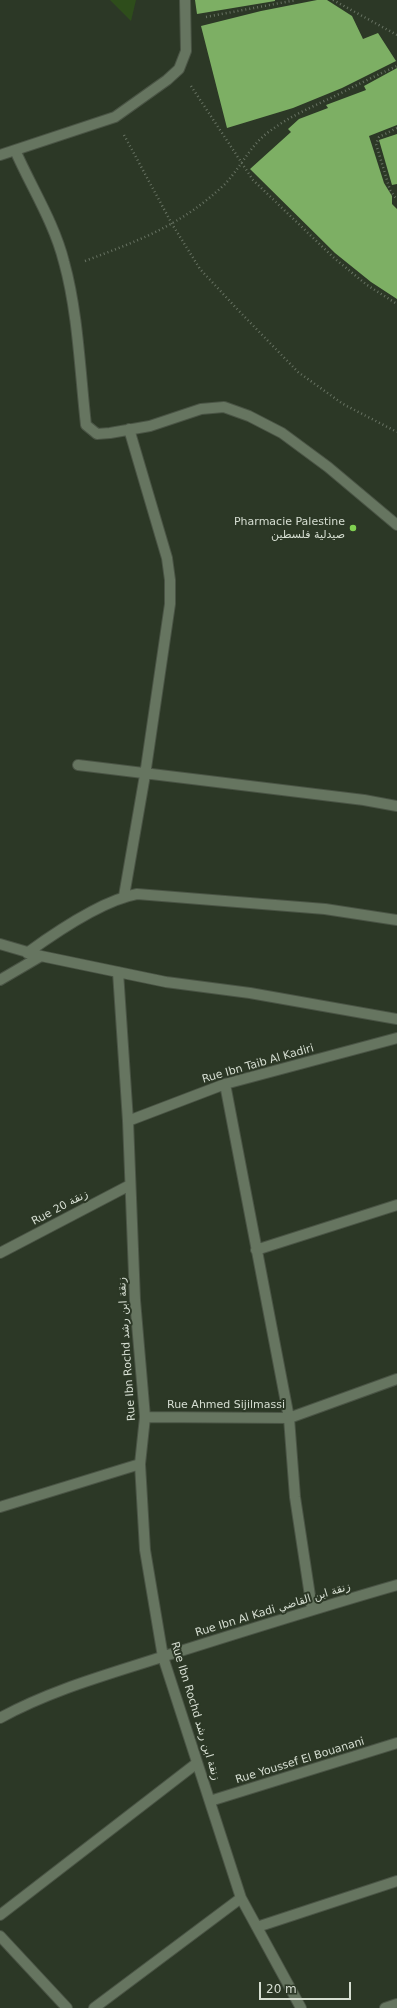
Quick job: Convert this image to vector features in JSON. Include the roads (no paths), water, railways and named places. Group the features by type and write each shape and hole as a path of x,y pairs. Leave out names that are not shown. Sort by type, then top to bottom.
{"street":[{"path":"0,155 115,117 167,80 179,69 186,51 187,21 185,0"},
{"path":"15,150 56,236 66,269 75,324 86,425 97,434 150,426 201,409 224,407 231,409 267,425 312,454 397,525"},
{"path":"124,896 169,622 170,580 167,558 129,429"},
{"path":"78,765 145,775 364,800 397,806"},
{"path":"27,953 81,919 124,896 138,894 317,909 397,920"},
{"path":"0,944 27,953 166,982 250,993 397,1018"},
{"path":"0,980 41,956"},
{"name":"Rue Ibn Rochd زنقة ابن رشد","path":"118,972 128,1121 135,1300 145,1417 140,1464 146,1550 163,1657 241,1898 301,2008"},
{"name":"Rue Ibn Taib Al Kadiri","path":"128,1121 225,1084 397,1038"},
{"path":"225,1084 289,1418 295,1497 312,1609"},
{"name":"Rue 20 زنقة","path":"0,1253 130,1185"},
{"path":"256,1250 397,1205"},
{"name":"Rue Ahmed Sijilmassi","path":"145,1417 289,1418 397,1379"},
{"path":"0,1507 140,1464"},
{"name":"Rue Ibn Al Kadi زنقة ابن القاضي","path":"0,1718 24,1705 92,1678 163,1657 312,1609 397,1585"},
{"name":"Rue Youssef El Bouanani","path":"210,1801 397,1743"},
{"path":"0,1915 197,1763"},
{"path":"257,1927 397,1882"},
{"path":"94,2008 241,1898"},
{"path":"0,1936 67,2008"},
{"path":"385,2008 397,2004"}],"place":[{"name":"Pharmacie Palestine صيدلية فلسطين","path":"353,528"}]}
